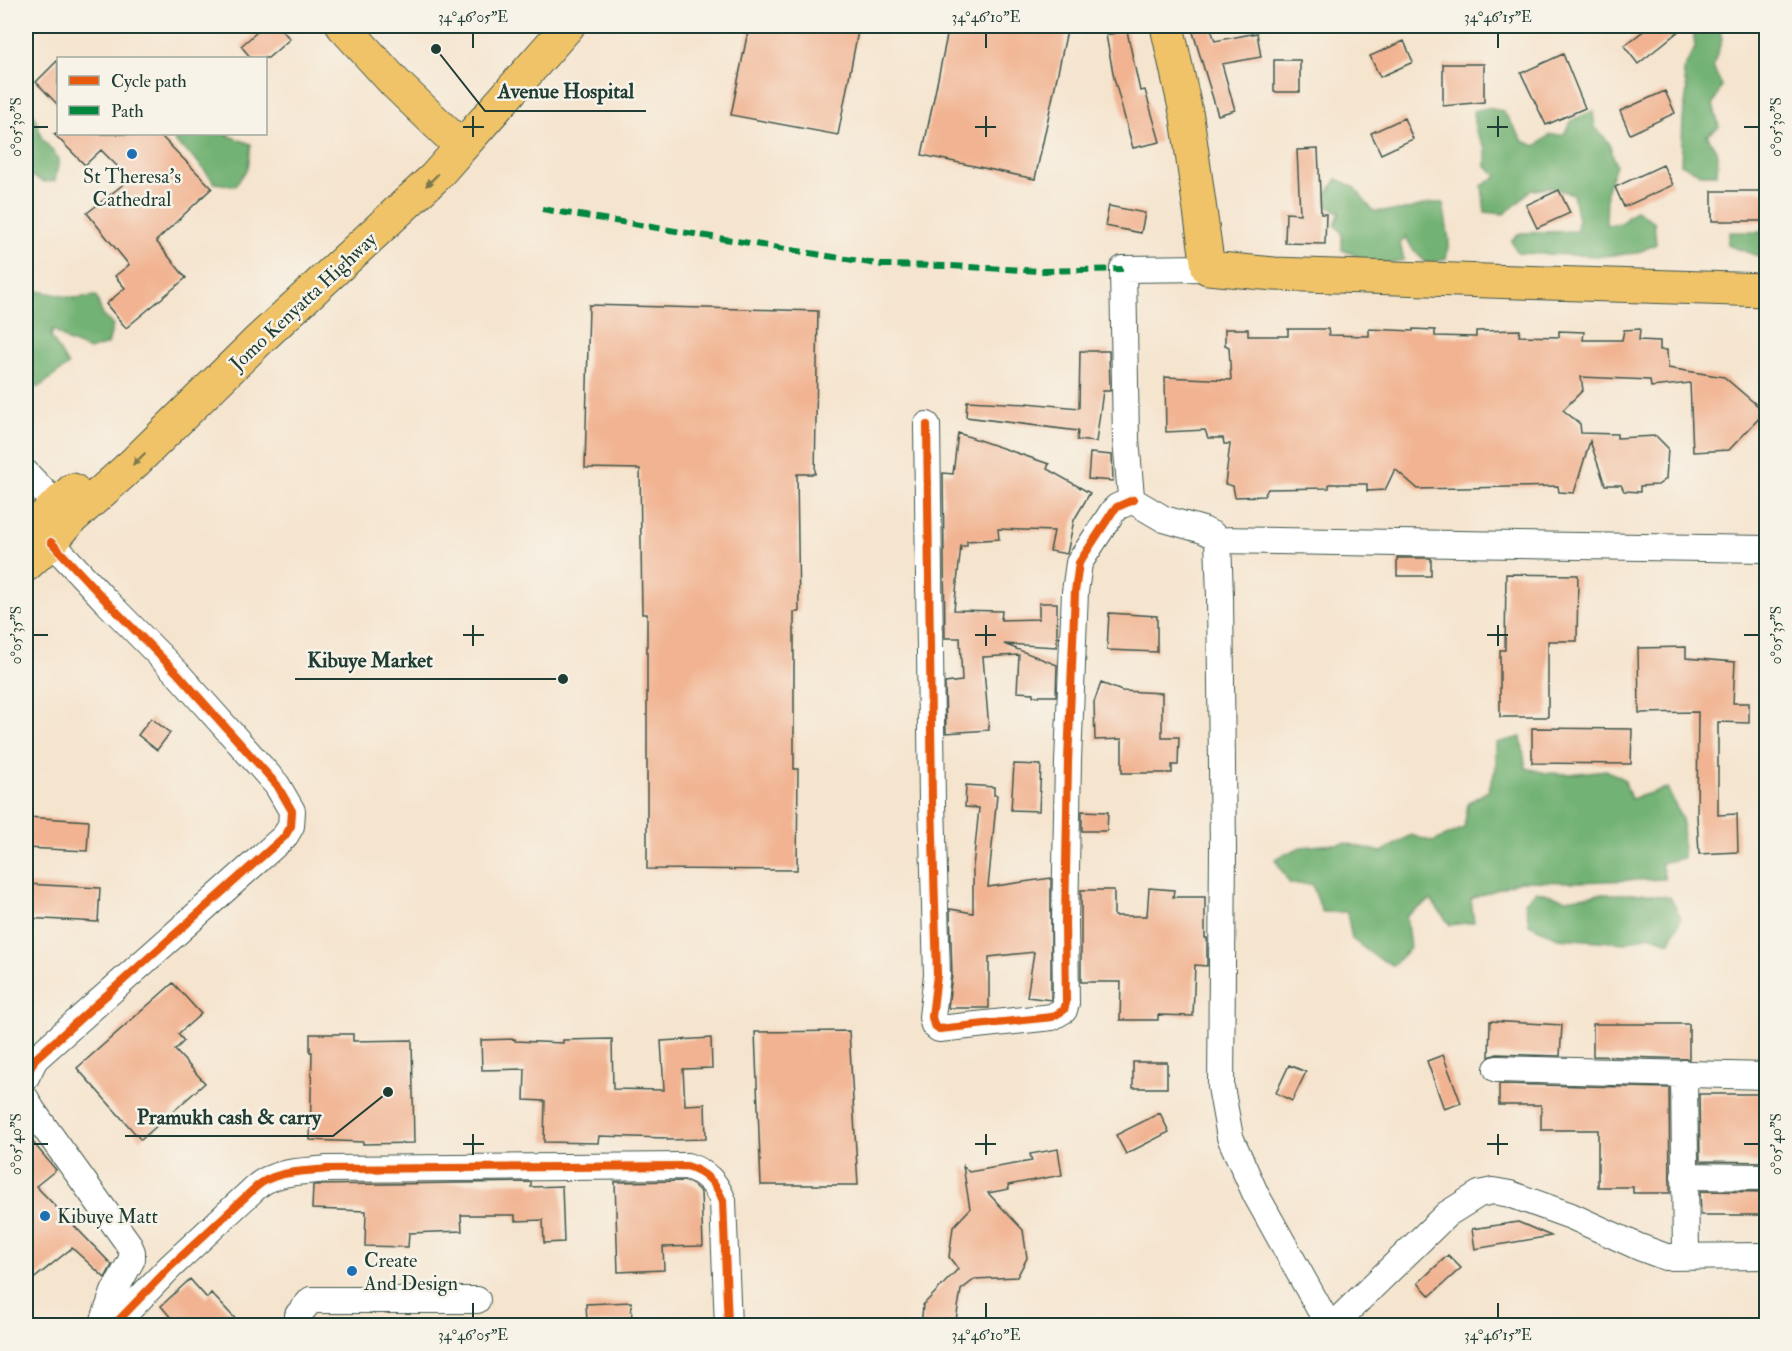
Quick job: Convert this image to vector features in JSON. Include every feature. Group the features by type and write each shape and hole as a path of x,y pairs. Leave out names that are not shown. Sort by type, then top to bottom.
{"main road":[{"path":"343,26 396,84 447,134"},
{"name":"Jomo Kenyatta Highway","path":"26,565 51,525 177,395 447,134 518,62 548,26"},
{"name":"Jomo Kenyatta Highway","path":"51,525 134,463 259,340 435,177 568,26"},
{"path":"1167,26 1187,117 1208,268 1274,274 1767,290"}],"street":[{"path":"1208,268 1123,269 1126,440 1131,494 1133,500 1164,519 1203,530 1218,540 1767,549"},
{"path":"927,425 937,975 932,1017 934,1025 939,1029 1047,1018 1064,1010 1066,1003 1068,760 1075,592 1079,563 1088,548 1113,511 1133,500"},
{"path":"26,473 51,525 178,674 277,785 292,812 291,826 285,836 35,1059 26,1077"},
{"path":"1218,540 1223,849 1221,1087 1230,1137 1238,1156 1256,1195 1330,1326 1447,1214 1479,1194 1493,1191 1510,1194 1571,1216 1666,1257 1767,1256"},
{"path":"1497,1069 1767,1076"},
{"path":"1684,1074 1686,1257"},
{"path":"26,1099 128,1243 132,1252 129,1266 114,1292 102,1326"},
{"path":"113,1326 170,1267 239,1203 261,1183 276,1175 340,1169 687,1166 699,1170 710,1178 723,1201 728,1326"},
{"path":"1684,1176 1767,1177"},
{"path":"299,1326 298,1315 311,1300 477,1300"}],"green space":[{"path":"1693,26 1719,26 1722,39 1713,67 1722,86 1713,104 1719,127 1707,135 1718,154 1717,174 1701,174 1681,164 1687,90 1683,70 1695,48"},
{"path":"26,102 35,117 41,137 59,159 55,181 43,182 26,173"},
{"path":"1487,108 1503,111 1523,141 1536,146 1550,135 1563,135 1572,120 1593,111 1595,127 1609,143 1616,165 1607,189 1606,225 1621,223 1636,210 1654,222 1656,244 1637,253 1603,256 1518,253 1511,241 1520,233 1577,231 1578,220 1573,194 1549,187 1529,191 1504,214 1485,212 1482,186 1498,176 1486,167 1486,147 1476,130 1473,111"},
{"path":"170,135 230,135 251,144 248,168 235,186 215,183 196,160"},
{"path":"1337,179 1354,187 1373,211 1400,211 1431,203 1443,203 1449,240 1446,259 1426,263 1412,248 1406,237 1400,243 1404,260 1380,265 1351,266 1355,255 1342,250 1342,233 1335,225 1340,212 1328,207 1327,194"},
{"path":"1730,232 1766,232 1766,259 1727,245"},
{"path":"38,291 74,298 96,296 103,316 113,325 108,344 90,350 68,341 53,329 51,337 68,365 39,387 26,387 26,303"},
{"path":"1521,737 1526,768 1546,773 1570,774 1606,770 1624,779 1631,799 1667,788 1682,819 1683,858 1661,863 1665,879 1520,881 1471,899 1474,922 1450,925 1431,900 1406,916 1410,948 1393,965 1376,957 1352,939 1347,912 1322,912 1312,884 1290,884 1275,859 1301,847 1345,843 1382,852 1411,835 1433,842 1464,828 1468,803 1488,791 1496,768 1496,743"},
{"path":"1536,891 1566,899 1598,894 1643,894 1670,897 1681,918 1670,942 1649,935 1626,943 1558,938 1529,924 1525,902"}],"building":[{"path":"264,26 278,26 290,39 268,58 250,57 241,46"},
{"path":"749,26 859,26 838,135 731,115"},
{"path":"949,26 1068,26 1035,179 922,155"},
{"path":"1210,26 1215,41 1257,33 1261,57 1222,64 1235,110 1218,115 1192,29"},
{"path":"1650,26 1685,26 1638,64 1624,46"},
{"path":"1127,31 1140,91 1145,90 1160,142 1133,148 1114,78 1106,35"},
{"path":"1404,41 1413,62 1380,77 1370,56"},
{"path":"1563,54 1585,108 1546,125 1521,73"},
{"path":"1274,60 1300,60 1300,92 1274,92"},
{"path":"57,61 57,104 36,82"},
{"path":"1443,64 1484,64 1484,102 1443,106"},
{"path":"1665,91 1675,113 1630,134 1620,111"},
{"path":"1404,118 1413,139 1381,154 1371,133"},
{"path":"54,134 160,135 212,188 156,241 186,278 126,328 106,304 125,288 115,276 129,265 87,213 130,179 101,150 85,165"},
{"path":"1318,149 1321,214 1326,214 1325,244 1285,243 1286,213 1300,214 1297,150"},
{"path":"1663,165 1673,185 1624,207 1615,187"},
{"path":"1559,190 1570,213 1537,228 1526,205"},
{"path":"1712,191 1767,191 1767,221 1712,221"},
{"path":"1109,206 1145,213 1141,233 1105,226"},
{"path":"589,305 818,311 815,474 797,474 799,612 794,612 794,769 798,769 797,870 647,869 647,614 642,614 640,469 585,468"},
{"path":"1225,329 1248,329 1248,336 1288,336 1288,329 1328,329 1329,335 1369,336 1369,329 1413,331 1413,329 1435,330 1435,336 1476,337 1476,331 1520,330 1519,336 1559,337 1559,331 1584,332 1583,340 1622,340 1624,330 1640,329 1639,340 1660,341 1660,350 1667,350 1668,368 1724,377 1765,412 1729,450 1693,452 1690,383 1651,387 1650,380 1581,377 1583,390 1563,410 1580,424 1581,433 1617,434 1617,438 1656,436 1668,448 1666,479 1658,485 1640,486 1640,492 1624,491 1621,485 1605,485 1590,441 1574,493 1559,492 1558,486 1418,489 1395,469 1385,490 1367,491 1367,484 1329,484 1329,488 1268,489 1264,496 1235,497 1233,486 1225,484 1230,444 1224,444 1223,438 1208,438 1205,430 1166,432 1165,377 1231,380 1229,347 1225,345"},
{"path":"1080,351 1109,351 1110,391 1103,391 1096,442 1077,440 1078,431 966,417 967,401 1079,408"},
{"path":"958,433 1049,464 1047,469 1090,493 1074,520 1067,554 1050,551 1054,531 998,529 999,539 967,541 967,546 961,546 954,610 1002,611 1001,620 1039,619 1039,603 1057,603 1057,647 1004,644 1057,665 1056,696 1033,696 1033,693 1017,692 1019,655 983,657 989,730 946,733 945,683 962,681 960,638 945,638 943,473 953,474"},
{"path":"1090,453 1112,455 1113,481 1088,479"},
{"path":"1397,558 1431,558 1431,576 1397,576"},
{"path":"1506,574 1578,575 1577,641 1548,641 1548,717 1500,717 1500,650 1505,650"},
{"path":"1109,613 1157,616 1157,652 1107,650"},
{"path":"1686,647 1686,658 1735,662 1733,703 1749,703 1749,723 1718,722 1718,815 1737,814 1738,852 1699,854 1698,712 1639,713 1638,648"},
{"path":"1101,683 1122,691 1162,693 1162,737 1179,737 1178,765 1172,765 1172,773 1122,773 1122,739 1095,740 1094,702"},
{"path":"151,718 170,733 157,750 138,735"},
{"path":"1532,728 1632,729 1631,764 1532,763"},
{"path":"1014,764 1041,765 1039,811 1011,810"},
{"path":"966,785 994,787 994,795 997,795 988,887 1051,878 1051,1000 1027,997 1034,952 989,957 989,1008 948,1008 952,975 950,909 973,913 973,867 979,808 965,807"},
{"path":"1082,811 1108,812 1107,831 1082,831"},
{"path":"26,817 89,821 87,851 26,848"},
{"path":"26,884 100,888 98,922 26,918"},
{"path":"1149,888 1174,890 1173,897 1205,897 1207,966 1195,965 1193,1016 1158,1015 1158,1020 1120,1020 1121,982 1081,982 1081,890 1114,890 1114,916 1147,916"},
{"path":"173,983 201,1014 178,1034 184,1041 175,1050 205,1083 141,1140 77,1068"},
{"path":"1490,1021 1562,1025 1560,1056 1497,1054 1489,1057"},
{"path":"1593,1024 1689,1024 1689,1059 1593,1056"},
{"path":"849,1031 858,1185 761,1185 755,1032"},
{"path":"310,1034 353,1034 353,1041 412,1040 414,1143 363,1144 363,1142 310,1140 312,1052 310,1052"},
{"path":"711,1038 712,1068 683,1069 685,1105 705,1104 706,1139 667,1140 667,1138 599,1136 598,1143 544,1142 545,1101 524,1100 525,1069 482,1070 481,1040 515,1039 515,1041 563,1043 563,1040 612,1039 613,1089 664,1090 661,1041"},
{"path":"1443,1055 1461,1103 1444,1109 1427,1061"},
{"path":"1133,1062 1167,1062 1167,1088 1133,1088"},
{"path":"1289,1065 1306,1072 1292,1101 1276,1093"},
{"path":"1499,1084 1669,1088 1670,1193 1633,1193 1633,1187 1598,1187 1598,1130 1541,1130 1541,1105 1499,1105"},
{"path":"1699,1094 1767,1094 1767,1162 1700,1161"},
{"path":"1160,1113 1169,1132 1126,1154 1116,1135"},
{"name":"Kibuye Matt","path":"26,1134 56,1170 36,1186 112,1265 105,1278 72,1248 26,1285"},
{"path":"1058,1149 1062,1175 1008,1185 1009,1189 988,1193 1023,1230 1027,1258 1017,1277 975,1279 961,1290 955,1326 921,1326 923,1305 958,1269 949,1257 953,1227 970,1209 963,1166 969,1172 1032,1161 1030,1154"},
{"path":"684,1181 692,1184 701,1192 703,1246 663,1247 664,1270 618,1272 615,1182"},
{"path":"531,1182 531,1187 562,1186 564,1242 544,1243 543,1220 515,1221 515,1215 461,1215 462,1231 409,1233 408,1247 365,1246 366,1211 312,1209 313,1185"},
{"path":"1700,1191 1767,1192 1767,1215 1701,1215"},
{"path":"1518,1222 1551,1236 1475,1249 1472,1229"},
{"path":"1448,1255 1461,1268 1430,1296 1418,1283"},
{"path":"190,1279 207,1298 211,1293 242,1326 178,1326 161,1306"},
{"path":"631,1302 632,1321 587,1323 586,1304"}],"marked path":[{"path":"542,209 883,265 1040,271 1123,269"}],"cycle path":[{"path":"927,425 932,802 937,975 932,1017 934,1025 939,1029 1052,1017 1064,1010 1066,1003 1068,761 1075,592 1079,563 1113,511 1133,500"},
{"path":"26,1077 35,1059 285,836 291,826 292,811 277,785 178,674 51,542"},
{"path":"113,1326 170,1267 256,1187 272,1177 328,1169 687,1166 700,1171 710,1179 723,1201 728,1326"}],"place":[{"name":"Avenue Hospital","path":"436,49"},
{"name":"St Theresa's Cathedral","path":"132,154"},
{"name":"Kibuye Market","path":"563,679"},
{"name":"Pramukh cash & carry","path":"388,1092"},
{"name":"Kibuye Matt","path":"45,1216"},
{"name":"Create And Design","path":"352,1271"}]}
